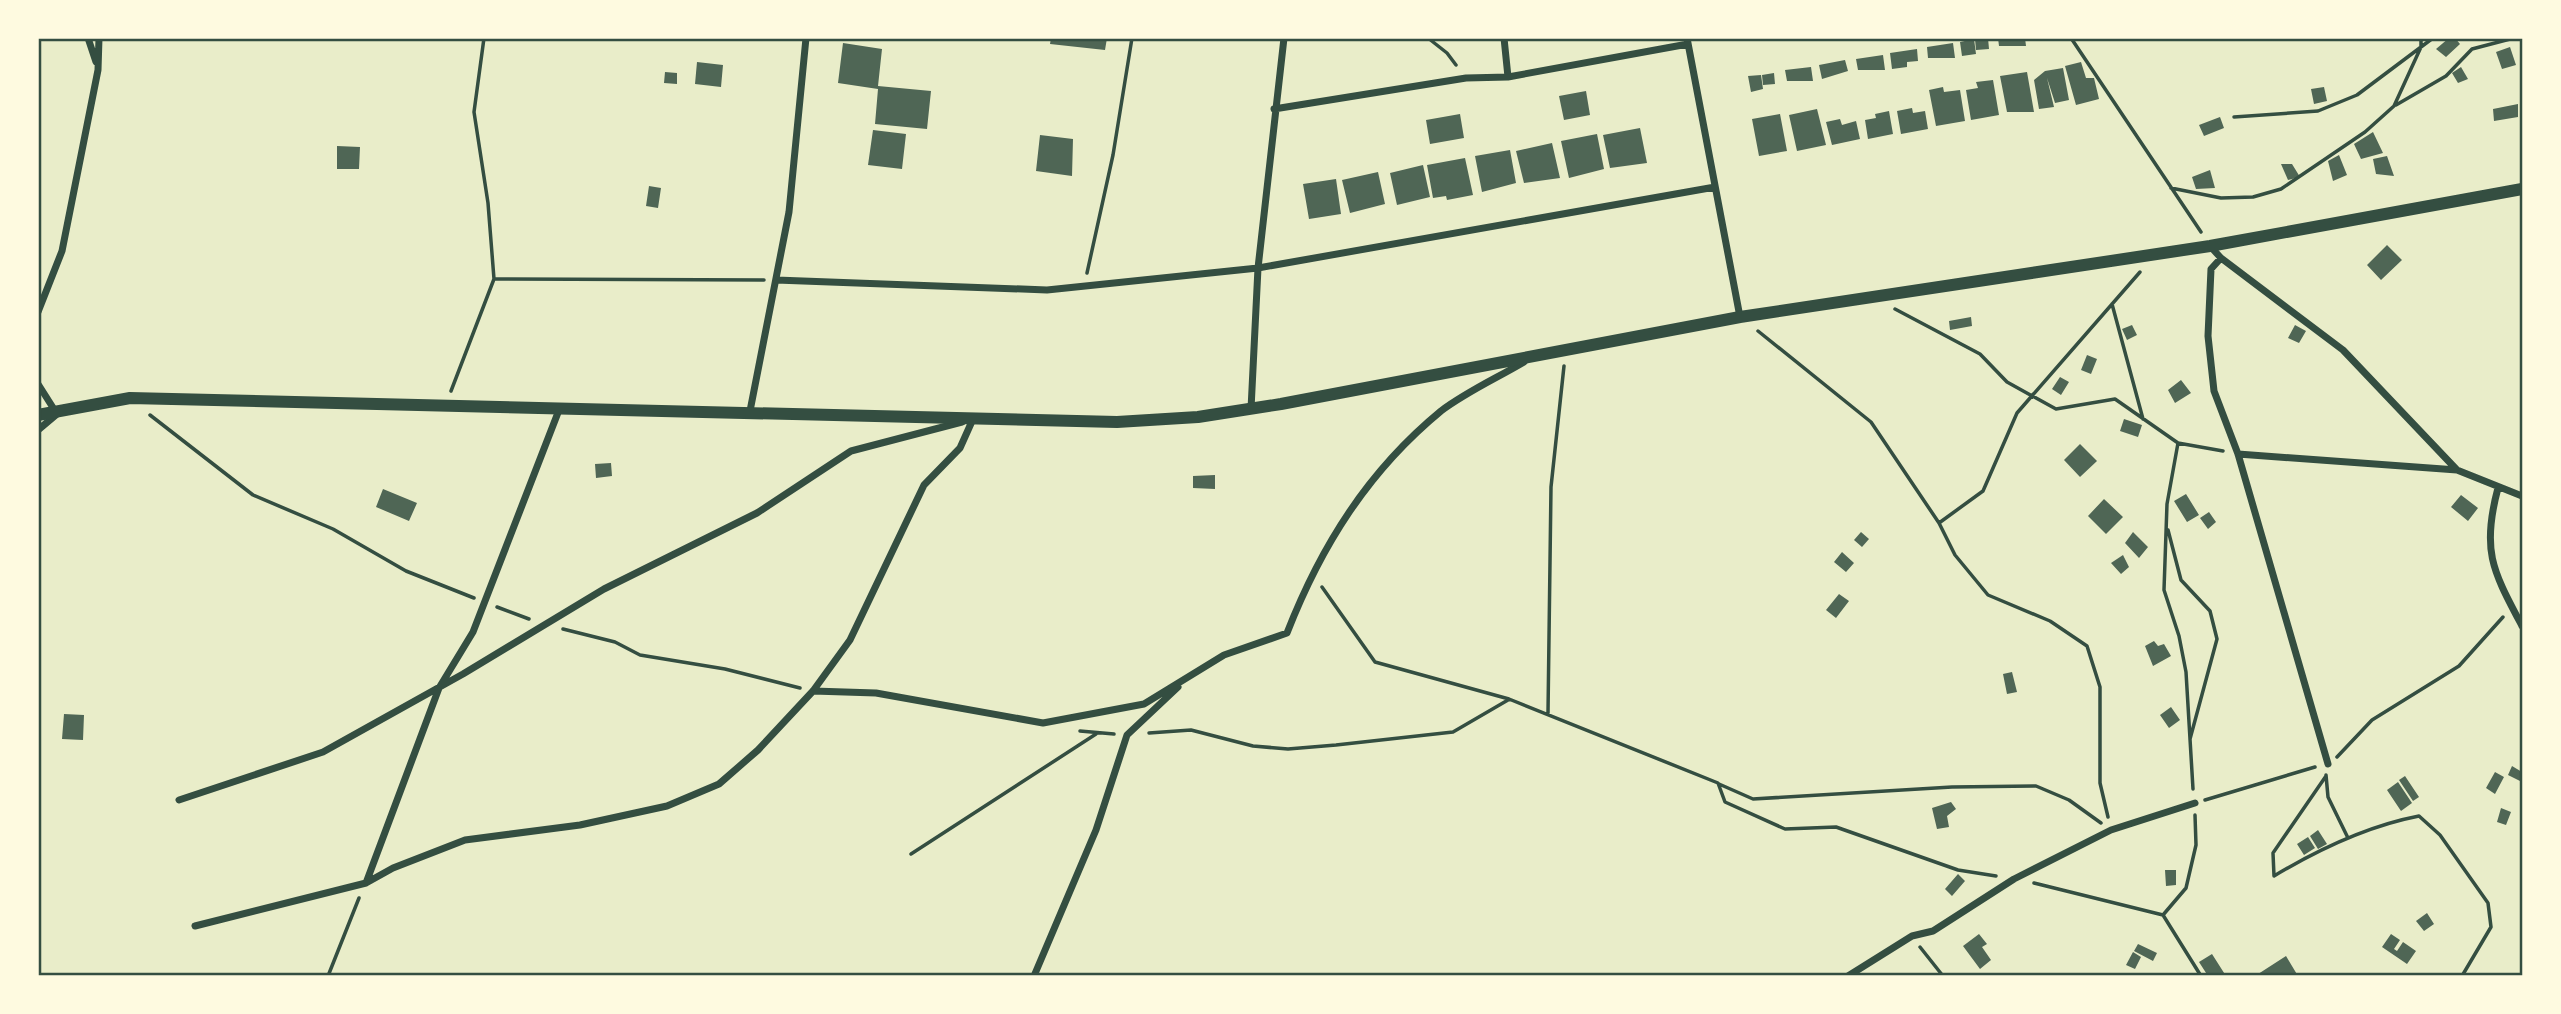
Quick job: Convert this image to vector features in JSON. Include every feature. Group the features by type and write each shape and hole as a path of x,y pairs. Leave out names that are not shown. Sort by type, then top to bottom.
{"street":[{"path":"88,38 98,70"},
{"path":"39,307 62,251 98,70 99,38"},
{"path":"750,411 789,212 806,38"},
{"path":"1251,409 1258,268 1284,38"},
{"path":"1504,38 1508,77"},
{"path":"1274,109 1466,78 1508,77 1688,41 1740,317"},
{"path":"776,280 1047,290 1258,268 1715,187"},
{"path":"38,415 57,414 130,398 1116,422 1198,417 1531,358 1740,317 2210,246 2522,189"},
{"path":"2210,246 2221,258 2343,350 2458,470"},
{"path":"2221,258 2211,269 2208,336 2214,391 2238,454 2328,764"},
{"path":"813,691 876,693 1044,723 1143,704 1224,655 1287,633 1325,548 1363,489 1399,449 1443,410 1531,358"},
{"path":"38,384 57,414"},
{"path":"366,883 439,688 473,632 559,410"},
{"path":"38,430 57,414"},
{"path":"179,800 323,752 439,688 604,589 757,513 851,451 973,419"},
{"path":"195,926 366,883 465,840 580,825 667,806 719,784 758,750 813,691 850,640 924,485 960,448 973,419"},
{"path":"2238,454 2458,470 2522,496"},
{"path":"2498,488 2489,523 2491,564 2522,626"},
{"path":"2514,610 2522,606"},
{"path":"1034,975 1096,830 1127,734 1192,674"},
{"path":"1847,975 1912,936 1933,931 2014,878 2111,830 2194,803"}],"path":[{"path":"444,407 494,279 488,203 474,112 484,38"},
{"path":"1085,286 1113,155 1132,38"},
{"path":"1428,38 1447,53 1466,78"},
{"path":"2071,38 2210,246"},
{"path":"2394,106 2421,47 2421,38"},
{"path":"2234,117 2318,111 2357,95 2433,38"},
{"path":"2171,188 2221,198 2253,197 2281,189 2365,132 2394,106 2446,76 2472,49 2514,38"},
{"path":"1939,523 1983,491 2017,413 2156,254"},
{"path":"494,279 776,280"},
{"path":"1871,297 1980,354 2007,383 2056,409 2115,399 2178,443 2238,454"},
{"path":"2112,303 2144,421"},
{"path":"1740,317 1871,422 1939,523 1955,555 1988,596 2050,621 2087,646 2100,687 2100,783 2111,830"},
{"path":"1548,713 1551,487 1566,351"},
{"path":"130,398 253,495 333,529 406,571 545,625 615,642 640,655 725,669 813,691"},
{"path":"2163,915 2186,888 2196,845 2186,672 2179,636 2164,590 2166,525 2178,443"},
{"path":"2166,525 2181,580 2210,611 2217,639 2189,743"},
{"path":"1322,580 1321,590 1375,662 1510,699 1753,799 1952,787 2036,786 2069,800 2111,830"},
{"path":"2194,803 2266,779 2328,764 2345,750 2372,720 2459,666 2475,652 2490,628 2514,610"},
{"path":"1044,723 1096,734 1191,730 1253,746 1288,749 1453,732 1510,699"},
{"path":"911,854 1096,734"},
{"path":"2328,764 2328,797 2348,838"},
{"path":"2326,776 2273,853 2274,876 2314,852 2385,822 2419,816 2440,835 2488,902 2491,928 2462,975"},
{"path":"1718,783 1725,802 1785,829 1836,827 1958,870 2014,878 2163,915 2201,975"},
{"path":"328,975 366,883"},
{"path":"1912,936 1943,975"}],"building":[{"path":"1051,38 1107,38 1105,50 1050,44"},
{"path":"1988,38 1989,49 1976,50 1975,39"},
{"path":"1998,38 2025,38 2026,46 1999,46"},
{"path":"2449,38 2455,38 2460,44 2446,57 2436,49"},
{"path":"1974,39 1976,54 1962,56 1960,42"},
{"path":"843,43 882,49 878,86 931,91 927,129 875,124 878,89 838,83"},
{"path":"1953,43 1955,58 1928,58 1927,47"},
{"path":"2510,47 2516,65 2502,69 2496,52"},
{"path":"1917,49 1918,61 1907,62 1907,67 1892,69 1890,53"},
{"path":"1883,55 1885,70 1858,70 1856,59"},
{"path":"1845,60 1848,71 1822,79 1819,65"},
{"path":"697,62 723,65 721,87 695,84"},
{"path":"2081,62 2086,78 2094,78 2099,99 2076,105 2065,66"},
{"path":"1811,67 1813,81 1787,81 1785,70"},
{"path":"2461,67 2468,79 2458,83 2452,73"},
{"path":"2063,68 2069,100 2055,103 2047,78 2054,107 2039,109 2034,80 2045,71"},
{"path":"665,72 677,73 677,84 664,83"},
{"path":"2027,72 2034,112 2007,112 2000,76"},
{"path":"1774,73 1775,84 1763,85 1762,75"},
{"path":"1761,75 1763,89 1751,92 1748,76"},
{"path":"1993,80 1999,115 1971,120 1966,90 1978,88 1976,82"},
{"path":"1943,87 1944,92 1960,90 1965,121 1936,126 1929,90"},
{"path":"2324,87 2327,101 2314,104 2311,89"},
{"path":"1586,91 1590,115 1564,120 1559,96"},
{"path":"2518,104 2518,117 2494,121 2493,109"},
{"path":"1912,108 1913,113 1925,111 1928,129 1901,134 1897,111"},
{"path":"1817,109 1826,145 1797,151 1789,115"},
{"path":"1889,111 1893,134 1868,139 1865,120 1876,118 1875,114"},
{"path":"1460,114 1464,138 1430,144 1426,120"},
{"path":"1780,114 1787,151 1759,156 1752,119"},
{"path":"2220,117 2224,128 2204,136 2199,125"},
{"path":"1840,119 1842,125 1856,121 1860,139 1832,145 1826,122"},
{"path":"1640,128 1647,163 1610,168 1603,135"},
{"path":"873,130 906,134 902,169 868,165"},
{"path":"2373,132 2383,153 2361,159 2354,144"},
{"path":"1597,134 1604,169 1569,178 1561,141"},
{"path":"1040,135 1073,139 1072,176 1036,171"},
{"path":"1552,143 1560,178 1524,183 1516,151"},
{"path":"337,146 360,147 359,169 337,169"},
{"path":"1510,150 1516,183 1482,192 1475,156"},
{"path":"2339,155 2347,175 2333,181 2328,161"},
{"path":"2387,156 2394,176 2376,174 2373,159"},
{"path":"1465,158 1473,195 1447,200 1446,196 1433,198 1427,165"},
{"path":"2281,164 2292,164 2300,177 2288,180"},
{"path":"1423,165 1430,197 1397,205 1390,173"},
{"path":"2210,170 2215,188 2196,189 2192,177"},
{"path":"1378,172 1385,204 1350,213 1342,180"},
{"path":"1336,179 1341,214 1309,219 1303,184"},
{"path":"649,186 661,188 658,208 646,206"},
{"path":"2387,245 2402,260 2381,280 2367,265"},
{"path":"1971,317 1972,326 1950,330 1949,321"},
{"path":"2132,325 2137,335 2127,340 2122,329"},
{"path":"2295,325 2306,331 2299,343 2288,338"},
{"path":"2087,355 2097,359 2091,374 2081,370"},
{"path":"2060,377 2069,382 2061,395 2052,389"},
{"path":"2181,380 2191,393 2175,403 2168,390"},
{"path":"2124,419 2142,425 2138,437 2120,431"},
{"path":"2080,444 2097,461 2080,477 2064,460"},
{"path":"611,463 612,476 596,478 595,464"},
{"path":"1215,475 1215,489 1193,488 1193,476"},
{"path":"383,489 417,503 409,521 376,507"},
{"path":"2186,494 2199,515 2187,522 2174,501"},
{"path":"2461,495 2478,508 2468,521 2451,507"},
{"path":"2104,499 2123,517 2106,534 2088,516"},
{"path":"2209,512 2216,522 2208,529 2200,518"},
{"path":"1861,532 1869,539 1862,547 1854,540"},
{"path":"2133,532 2148,547 2139,558 2125,543"},
{"path":"1842,552 1854,563 1846,572 1834,562"},
{"path":"2123,555 2129,567 2121,574 2111,563"},
{"path":"1839,594 1849,601 1836,618 1826,610"},
{"path":"2154,641 2158,646 2164,644 2171,656 2153,666 2145,646"},
{"path":"2012,672 2017,692 2007,694 2003,674"},
{"path":"2171,707 2180,720 2169,728 2160,715"},
{"path":"64,714 84,715 83,740 62,739"},
{"path":"2512,766 2522,772 2522,782 2508,775"},
{"path":"2495,772 2504,777 2495,794 2486,788"},
{"path":"2405,776 2419,797 2413,801 2399,780"},
{"path":"2398,782 2412,803 2401,811 2387,790"},
{"path":"1951,802 1956,809 1947,816 1949,827 1937,829 1932,808"},
{"path":"2501,808 2511,812 2506,825 2497,822"},
{"path":"2318,830 2327,844 2318,849 2310,836"},
{"path":"2308,837 2315,848 2304,855 2297,844"},
{"path":"2165,870 2176,870 2176,885 2166,886"},
{"path":"1958,874 1965,881 1952,896 1945,889"},
{"path":"2427,913 2434,924 2424,931 2416,921"},
{"path":"1979,934 1987,944 1982,947 1991,960 1980,969 1963,946"},
{"path":"2391,934 2400,940 2394,949 2397,951 2403,942 2416,951 2407,964 2382,947"},
{"path":"2138,944 2157,953 2153,961 2134,951"},
{"path":"2133,952 2141,957 2135,969 2126,965"},
{"path":"2212,954 2226,976 2208,976 2199,962"},
{"path":"2286,956 2298,976 2255,976"}]}
